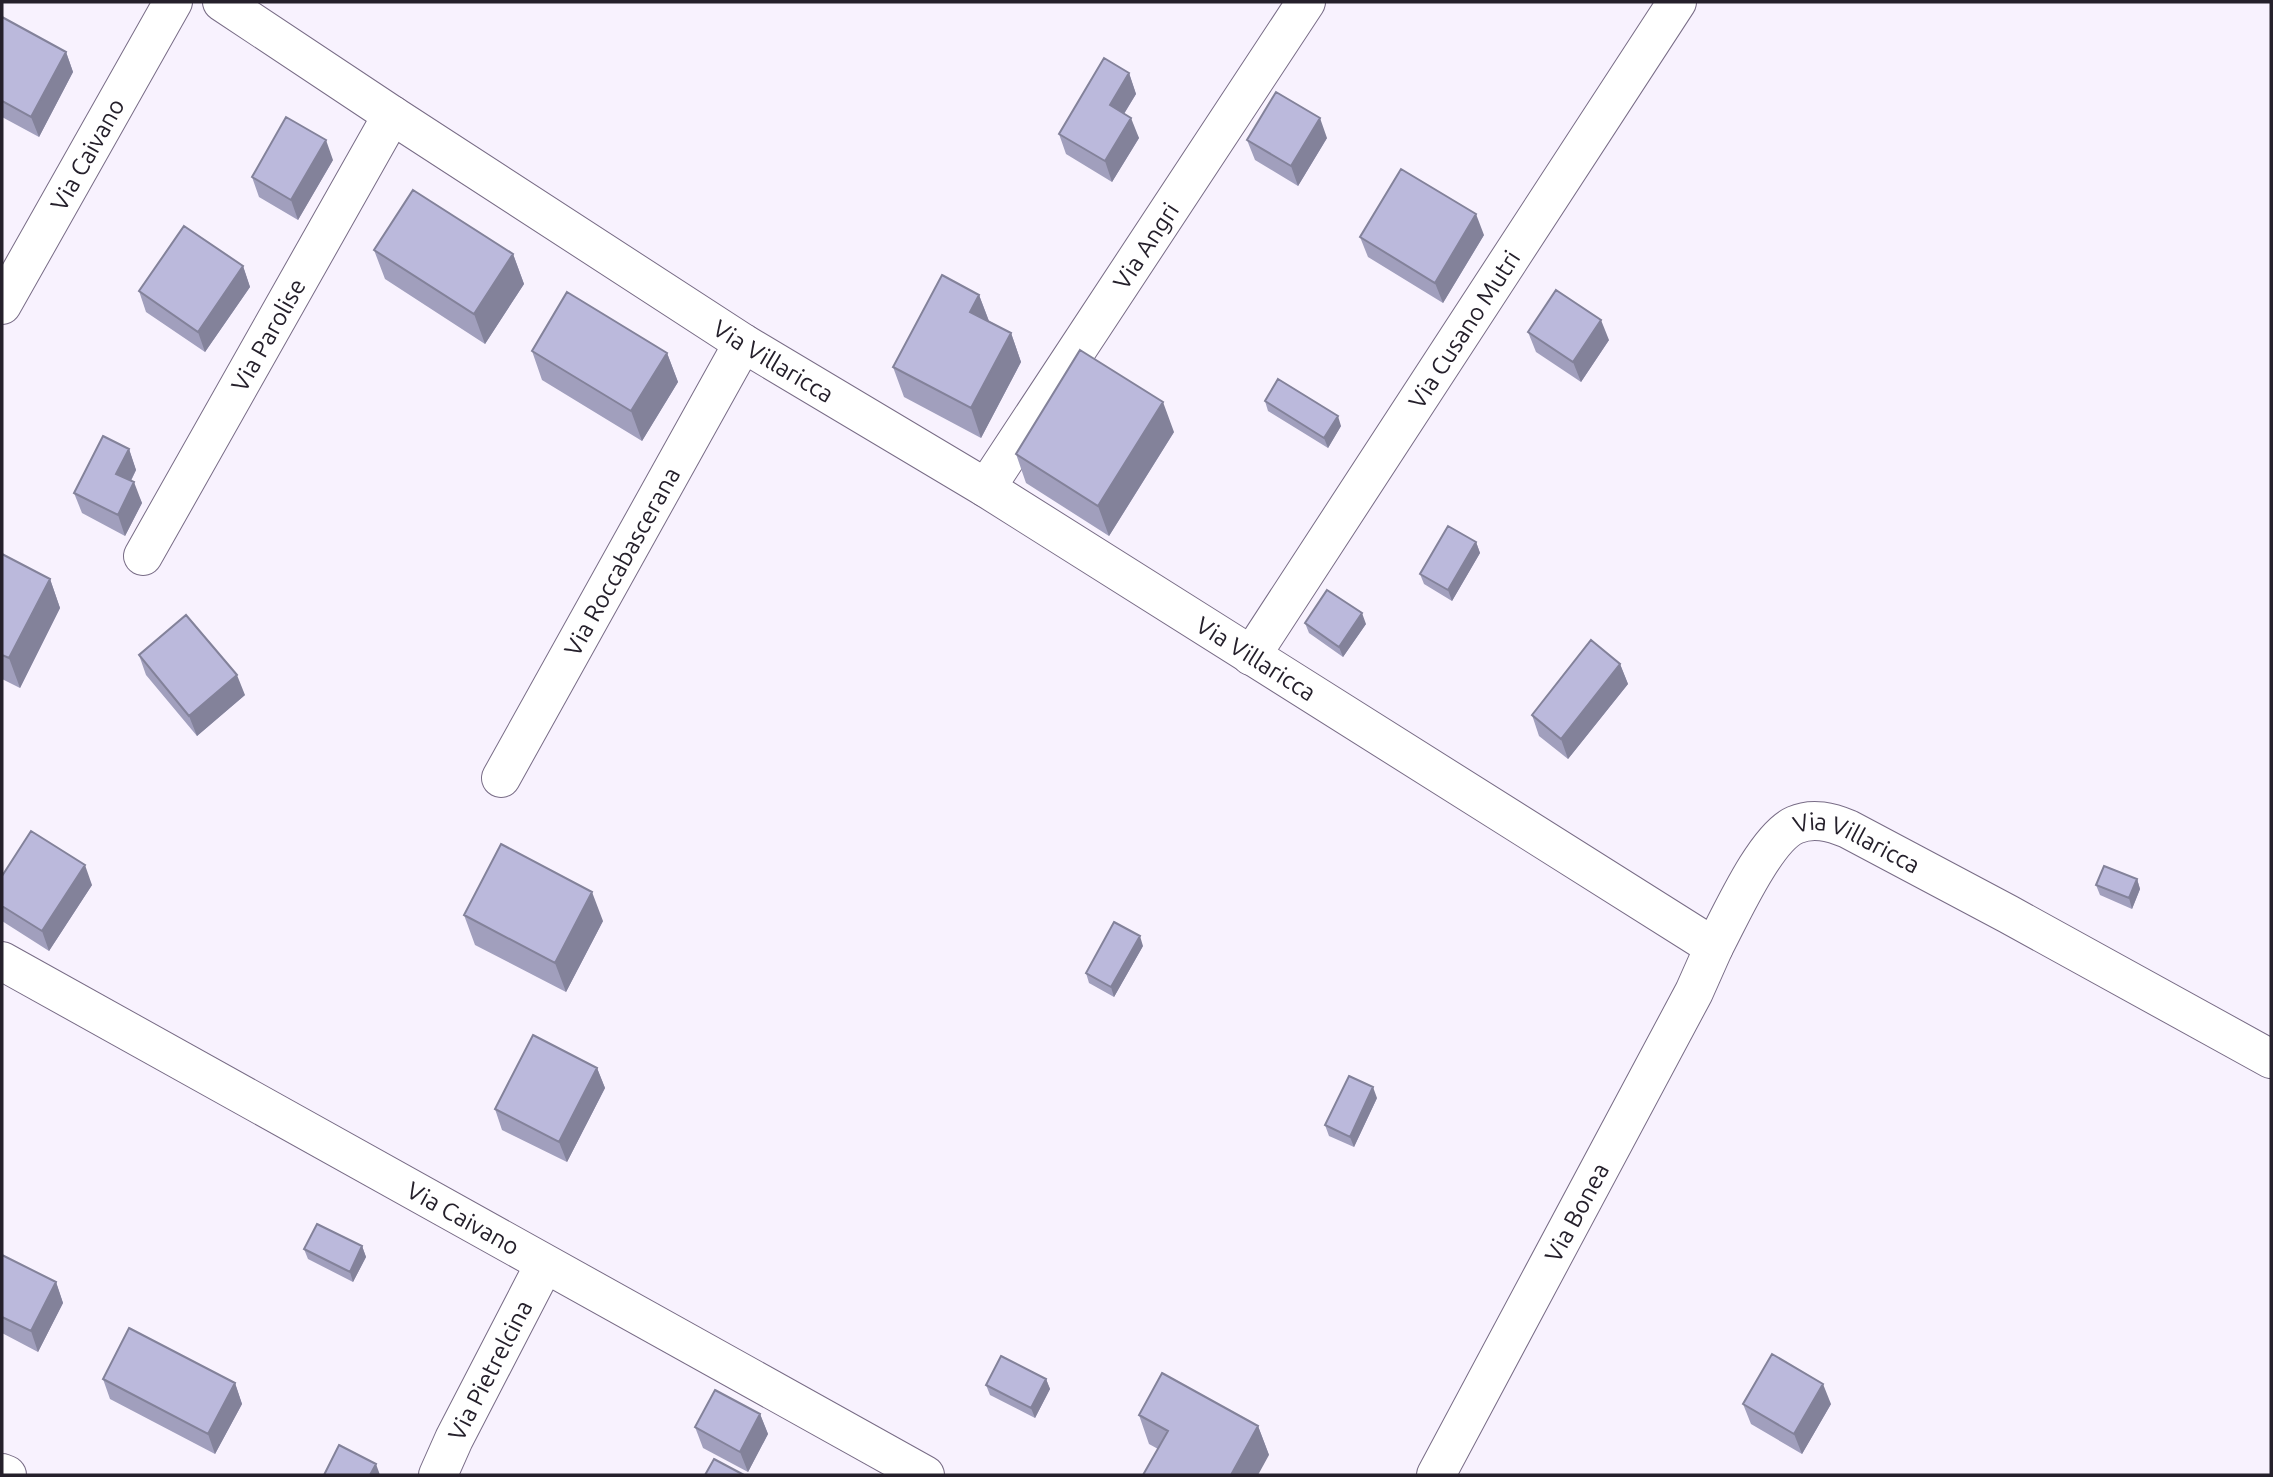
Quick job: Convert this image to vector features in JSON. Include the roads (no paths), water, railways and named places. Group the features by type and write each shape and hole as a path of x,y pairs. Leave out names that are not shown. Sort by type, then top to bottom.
{"street":[{"name":"Via Caivano","path":"2,305 173,2"},
{"name":"Via Villaricca","path":"222,2 392,116 743,343 986,488 1714,947 1756,869 1786,830 1796,824 1829,821 2020,920 2271,1059"},
{"name":"Via Angri","path":"986,488 1306,2"},
{"name":"Via Cusano Mutri","path":"1251,656 1677,2"},
{"name":"Via Parolise","path":"143,556 392,116"},
{"name":"Via Roccabascerana","path":"501,778 743,343"},
{"name":"Via Bonea","path":"1436,1475 1694,992 1714,947"},
{"name":"Via Caivano","path":"2,961 925,1475"},
{"name":"Via Pietrelcina","path":"438,1475 544,1265"},
{"path":"2,1473 7,1475"}]}
